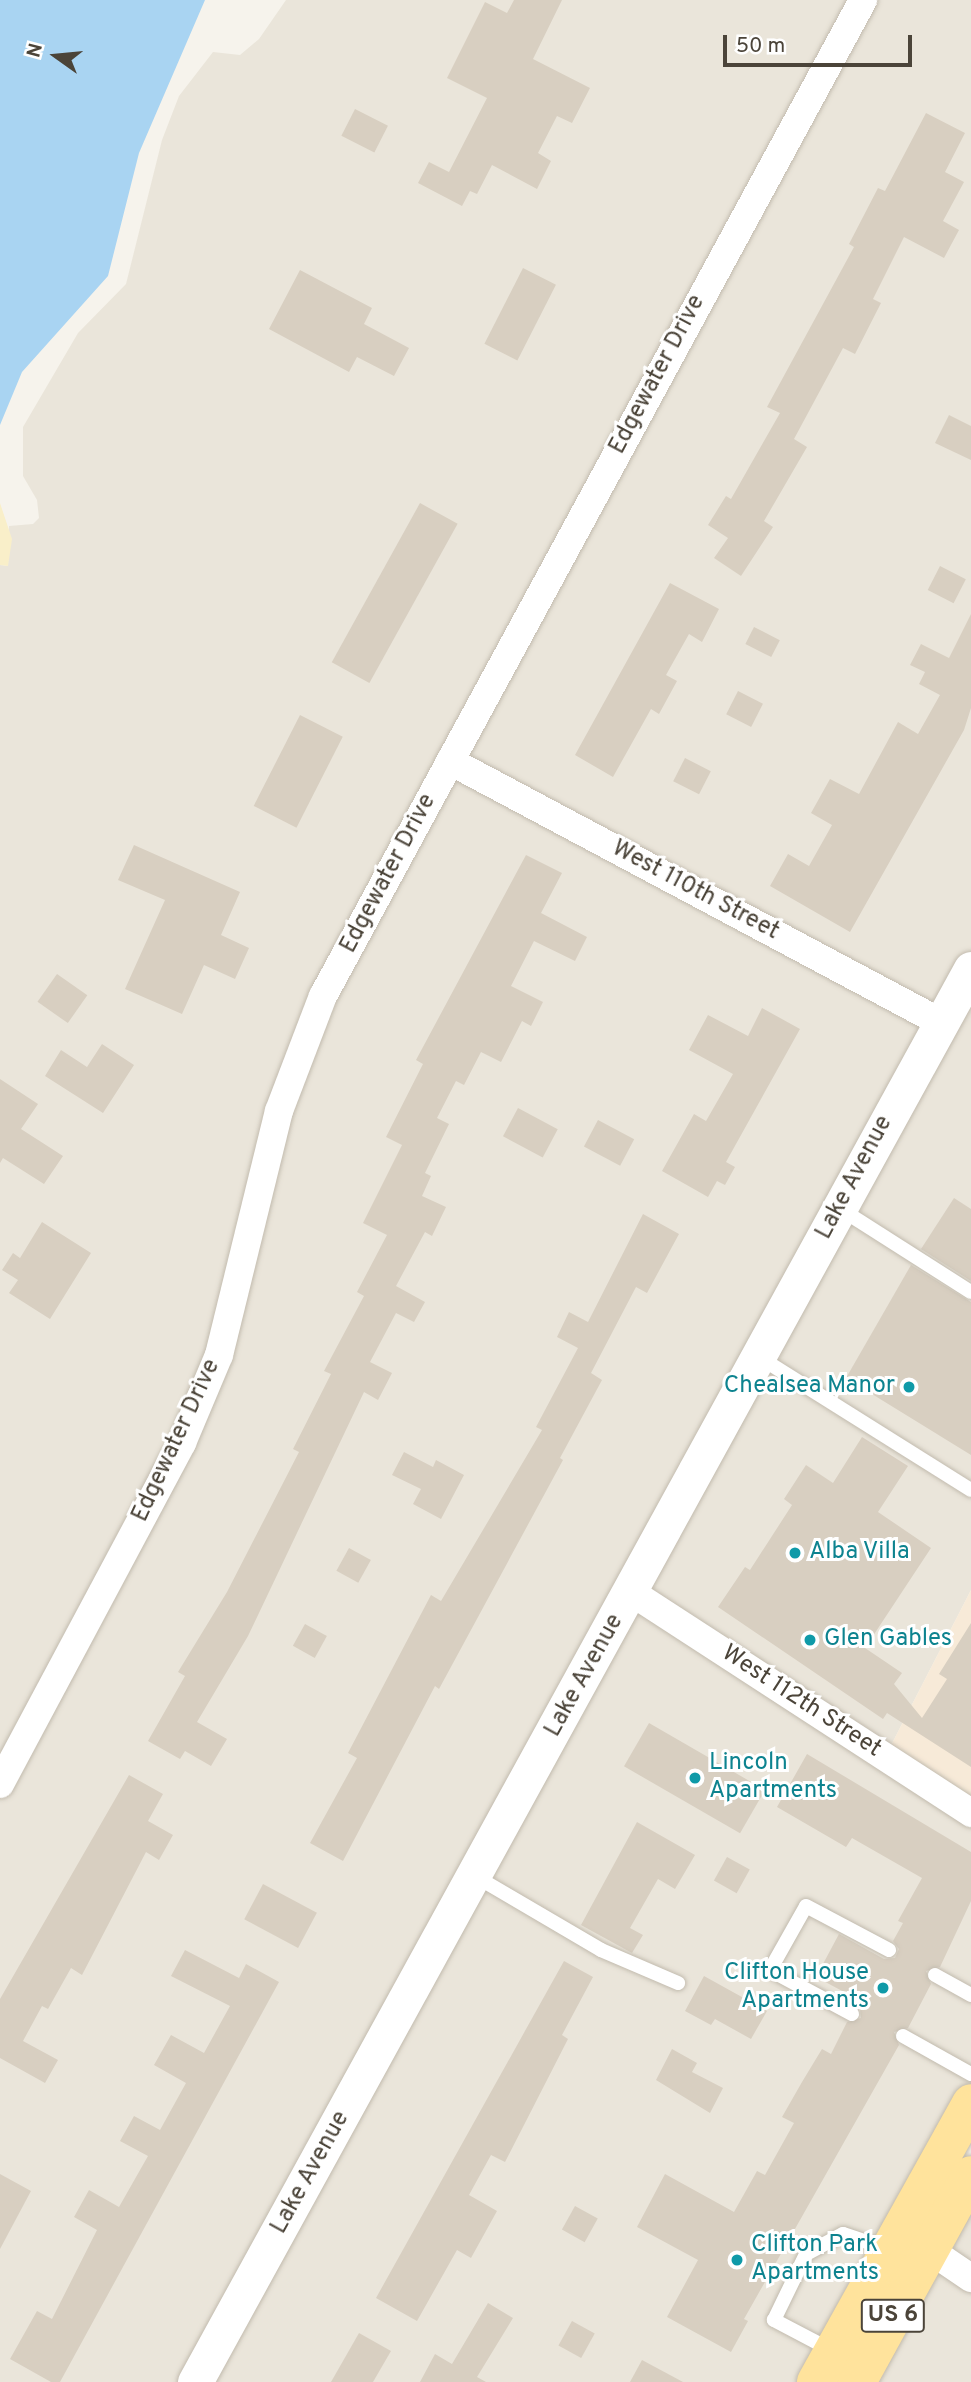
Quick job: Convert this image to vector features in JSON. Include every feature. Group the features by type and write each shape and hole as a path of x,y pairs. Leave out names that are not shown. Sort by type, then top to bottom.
{"main road":[{"name":"US 6","path":"857,2382 906,2243 971,2103"},
{"name":"US 6","path":"825,2367 906,2243 971,2175"}],"street":[{"name":"Edgewater Drive","path":"0,1784 182,1443 219,1355 279,1111 323,996 863,0"},
{"name":"West 110th Street","path":"450,761 940,1022"},
{"name":"Lake Avenue","path":"195,2382 971,969"},
{"name":"West 112th Street","path":"631,1592 971,1813"},
{"path":"906,2243 971,2278"}],"lane":[{"path":"839,1208 971,1292"},
{"path":"758,1357 971,1490"},
{"path":"475,1876 601,1950 678,1983"},
{"path":"852,2014 770,1970 806,1906 889,1950"},
{"path":"935,1975 971,1995"},
{"path":"903,2036 971,2074"},
{"path":"825,2367 775,2320 806,2254 844,2234 906,2243"}],"shaded area":[{"path":"286,0 971,0 971,1590 885,1757 971,1813 971,2103 816,2382 0,2382 0,565 8,566 9,526 33,524 39,518 37,500 23,476 23,427 78,333 126,284 162,140 179,96 213,52 240,55 259,39"},
{"path":"971,1590 971,1813 885,1757"},
{"path":"971,2175 971,2382 857,2382"}],"sand":[{"path":"0,503 12,539 8,566 0,565"}],"water":[{"path":"0,0 205,0 139,153 108,276 22,372 0,425"}],"building":[{"path":"514,0 562,0 533,59 590,88 572,123 557,116 538,153 551,161 537,189 492,165 477,194 470,191 462,206 418,183 429,162 449,172 487,98 447,78 485,2 507,13"},
{"path":"355,109 388,126 374,153 341,136"},
{"path":"926,113 965,133 945,172 964,182 943,221 959,230 944,258 904,237 873,299 881,303 855,354 843,348 794,439 807,447 764,521 773,527 741,576 714,558 728,538 708,525 726,496 731,499 780,413 767,407 854,247 849,244 878,188 885,191"},
{"path":"523,268 556,285 517,361 484,344"},
{"path":"300,270 372,308 364,324 409,348 394,376 357,357 349,372 269,329"},
{"path":"949,415 971,426 971,460 935,443"},
{"path":"420,503 458,524 369,683 332,662"},
{"path":"940,566 966,579 954,603 928,590"},
{"path":"670,583 719,609 702,642 689,634 666,675 677,681 659,714 651,709 613,777 575,755"},
{"path":"971,614 971,708 964,730 850,932 770,886 788,854 809,866 832,825 811,813 830,779 859,794 898,722 918,734 940,695 919,684 925,672 910,665 921,644 949,658"},
{"path":"754,627 780,640 771,657 745,644"},
{"path":"738,691 763,704 751,727 726,714"},
{"path":"300,715 343,737 296,828 254,806"},
{"path":"685,758 711,771 699,794 673,781"},
{"path":"134,845 240,892 221,935 249,948 235,979 204,965 182,1014 125,989 165,900 118,880"},
{"path":"526,855 562,873 541,913 587,937 575,961 534,941 511,986 543,1002 531,1026 522,1021 501,1062 481,1052 464,1085 456,1081 437,1118 449,1124 425,1173 431,1176 422,1196 446,1207 432,1236 425,1232 396,1286 425,1302 414,1322 396,1313 370,1362 392,1373 378,1400 364,1392 248,1636 197,1722 227,1739 211,1766 185,1751 180,1759 148,1741 185,1676 178,1672 227,1592 299,1452 293,1449 331,1374 324,1371 364,1296 357,1292 387,1235 363,1223 402,1145 386,1137 423,1064 416,1060"},
{"path":"57,974 87,995 68,1023 37,1002"},
{"path":"762,1008 800,1029 726,1162 735,1167 725,1185 717,1181 708,1197 662,1171 694,1114 706,1121 733,1074 689,1050 708,1015 748,1036"},
{"path":"102,1044 134,1065 103,1113 45,1076 61,1050 87,1067"},
{"path":"0,1079 38,1104 21,1129 63,1156 44,1184 3,1158 0,1163"},
{"path":"518,1108 558,1129 543,1157 503,1136"},
{"path":"598,1120 634,1139 620,1166 584,1146"},
{"path":"954,1198 971,1209 971,1281 921,1249"},
{"path":"643,1214 679,1234 647,1293 636,1287 591,1373 602,1380 560,1458 563,1460 439,1689 435,1686 343,1861 310,1843 357,1758 348,1753 431,1595 441,1601 542,1430 536,1427 578,1348 557,1337 569,1312 588,1322"},
{"path":"42,1222 91,1253 50,1319 9,1293 18,1280 2,1270 13,1253 20,1258"},
{"path":"911,1265 971,1302 971,1455 846,1378"},
{"path":"862,1437 908,1466 878,1512 931,1548 865,1648 902,1673 894,1684 922,1718 947,1679 939,1674 971,1623 971,1767 887,1713 883,1719 718,1607 745,1567 750,1570 792,1505 784,1499 806,1465 833,1483"},
{"path":"404,1452 433,1467 436,1460 464,1475 441,1519 413,1504 421,1489 392,1475"},
{"path":"349,1548 371,1560 358,1583 336,1571"},
{"path":"305,1624 327,1636 315,1658 293,1646"},
{"name":"Lincoln Apartments","path":"649,1723 765,1790 740,1833 624,1766"},
{"path":"807,1754 971,1852 971,1901 940,1967 926,1971 931,1984 908,2028 894,2032 899,2045 744,2319 748,2321 731,2352 667,2317 698,2260 637,2227 665,2174 734,2212 757,2171 765,2175 794,2123 782,2117 822,2049 831,2054 847,2022 861,2018 859,2000 816,1977 839,1934 884,1959 895,1958 899,1949 893,1941 903,1923 898,1921 922,1878 852,1838 846,1847 777,1807"},
{"path":"129,1775 163,1794 148,1821 173,1835 159,1860 146,1852 82,1975 71,1968 48,2009 42,2006 23,2041 58,2060 45,2083 0,2058 0,1999"},
{"path":"637,1822 695,1855 675,1889 658,1879 630,1928 643,1935 632,1953 581,1925"},
{"path":"727,1857 750,1870 737,1893 714,1881"},
{"path":"263,1884 317,1913 298,1948 244,1919"},
{"path":"185,1950 239,1978 246,1964 279,1982 60,2382 51,2382 10,2359 37,2311 52,2319 97,2230 74,2217 89,2190 119,2207 148,2156 120,2141 134,2116 160,2130 186,2083 154,2065 171,2035 204,2053 230,2006 171,1976"},
{"path":"564,1961 593,1977 562,2035 568,2039 505,2162 491,2155 469,2195 497,2211 471,2258 457,2250 417,2321 376,2298"},
{"path":"704,1976 767,2011 751,2039 715,2019 711,2025 685,2011"},
{"path":"672,2049 697,2063 692,2072 723,2088 710,2113 656,2080"},
{"path":"0,2174 31,2191 0,2249"},
{"path":"575,2206 598,2219 585,2242 562,2230"},
{"path":"488,2303 513,2318 477,2377 486,2382 420,2382 435,2354 452,2364"},
{"path":"572,2321 595,2334 581,2358 558,2345"},
{"path":"359,2333 391,2351 373,2382 331,2382"},
{"path":"642,2360 683,2382 630,2382"}],"place":[{"name":"Chealsea Manor","path":"909,1387"},
{"name":"Alba Villa","path":"795,1553"},
{"name":"Glen Gables","path":"810,1640"},
{"name":"Lincoln Apartments","path":"695,1778"},
{"name":"Clifton House Apartments","path":"883,1988"},
{"name":"Clifton Park Apartments","path":"737,2260"}]}
